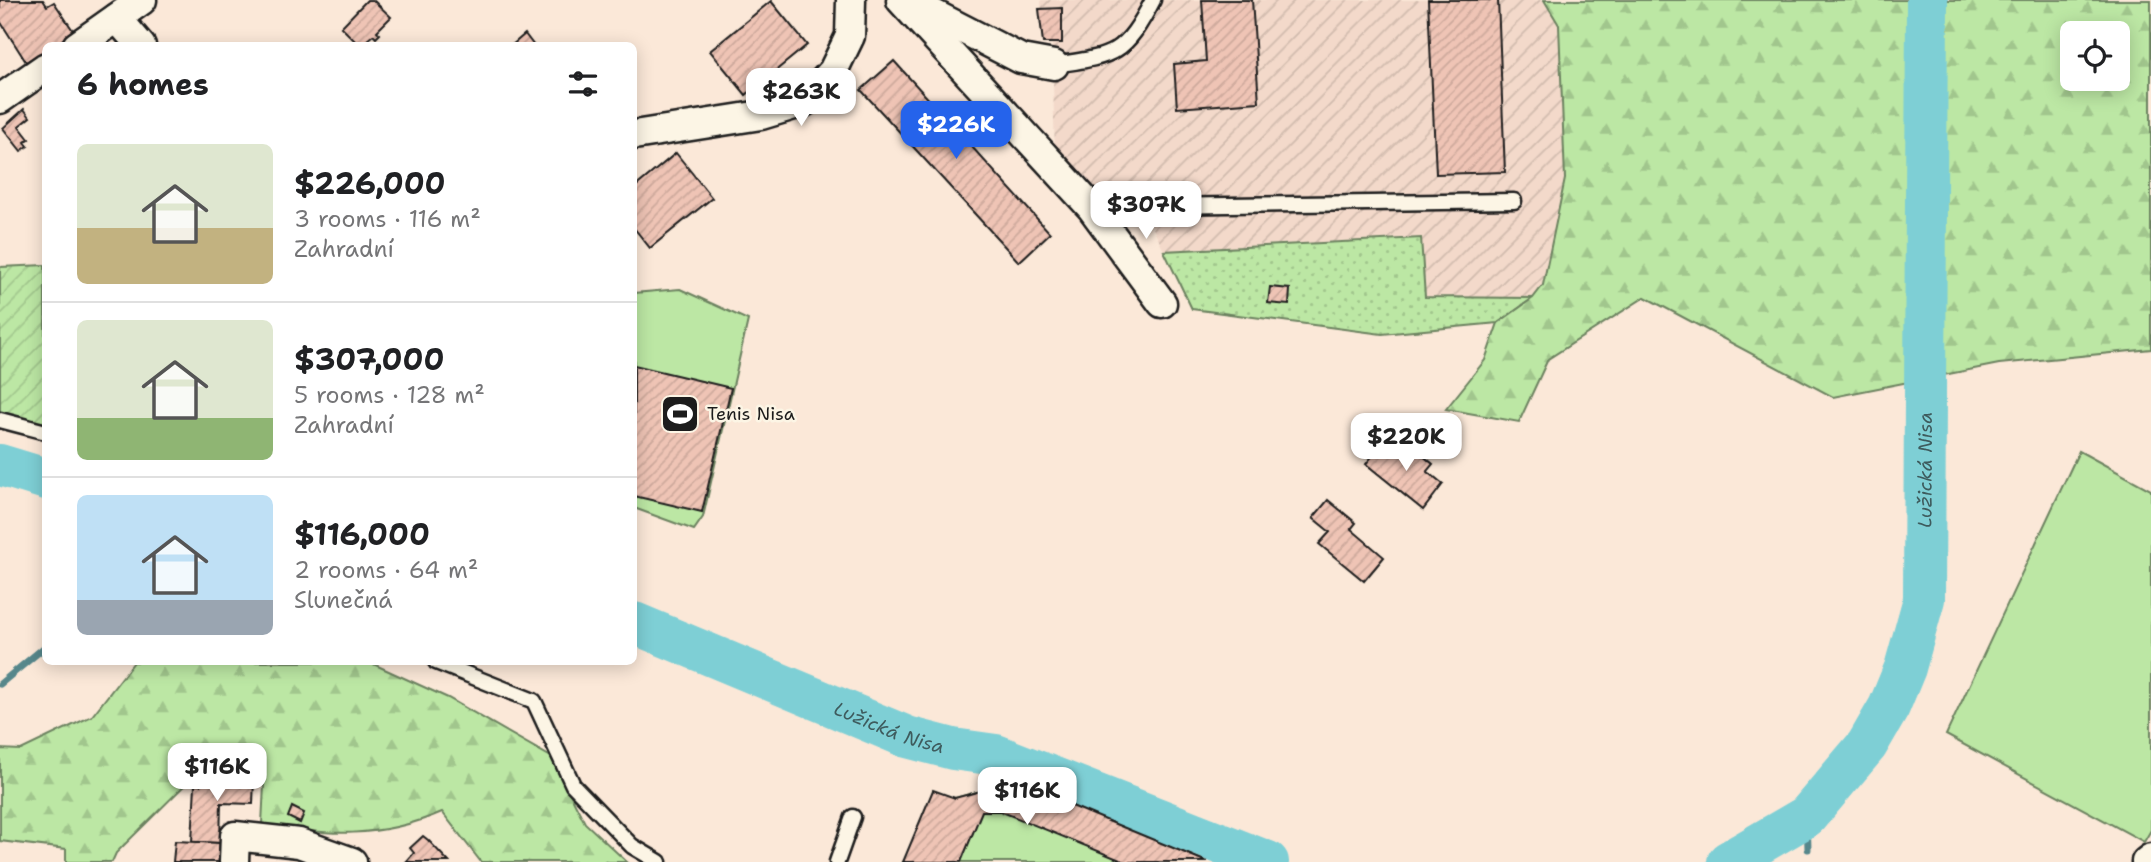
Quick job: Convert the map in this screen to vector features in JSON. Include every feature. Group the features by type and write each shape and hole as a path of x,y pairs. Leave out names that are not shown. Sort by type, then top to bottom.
{"street":[{"path":"83,42 142,0"},
{"path":"637,135 761,115 803,102 833,71 850,36 851,0"},
{"path":"901,0 1091,207 1162,303"},
{"path":"907,0 1021,59 1054,65"},
{"path":"117,18 138,42"},
{"path":"0,99 42,70"},
{"path":"235,849 299,843 352,862"},
{"path":"2146,862 2151,858"}],"lane":[{"path":"1054,65 1102,58 1133,37 1153,0"},
{"path":"1091,207 1514,201"},
{"path":"0,420 42,431"},
{"path":"444,665 534,701 573,785 632,846 659,862"},
{"path":"837,862 853,817"}],"shaded area":[{"path":"1041,0 1544,0 1559,25 1565,179 1543,286 1533,298 1425,297 1420,238 1164,251 1137,195 1089,192 1055,156 1052,44 1043,43"}],"green space":[{"path":"1544,0 2151,0 2151,349 1999,364 1833,397 1645,297 1548,359 1519,422 1446,409 1485,360 1498,323 1533,298 1543,285 1565,179 1559,25"},
{"path":"1421,238 1425,297 1533,298 1498,323 1382,334 1192,309 1164,251"},
{"path":"42,265 42,425 0,413 0,267"},
{"name":"Tenis Nisa","path":"680,289 748,320 703,517 694,530 637,509 637,293"},
{"path":"2079,451 2151,490 2151,830 2144,842 1946,735"},
{"path":"132,665 376,665 448,698 551,757 585,823 627,862 481,862 442,812 397,827 353,833 308,831 262,824 264,785 255,763 216,754 116,853 112,862 66,862 66,849 0,841 0,749 21,750 92,716"},
{"path":"1014,782 1207,862 903,862 955,798"}],"building":[{"path":"0,0 43,0 47,6 54,2 74,32 59,42 42,42 42,52 26,62 0,21"},
{"path":"367,0 373,0 391,17 377,31 380,34 376,38 373,35 365,42 356,42 341,27"},
{"path":"1202,0 1252,0 1259,102 1177,108 1174,64 1206,61"},
{"path":"1428,0 1498,0 1505,172 1436,174"},
{"path":"771,1 807,45 746,95 710,51"},
{"path":"1062,8 1062,43 1043,43 1039,9"},
{"path":"525,34 531,42 516,42"},
{"path":"894,61 1050,233 1019,262 861,90"},
{"path":"24,109 30,117 19,126 29,139 25,142 28,146 21,151 3,128"},
{"path":"676,153 712,198 650,248 637,232 637,186"},
{"path":"1270,287 1290,289 1289,305 1268,303"},
{"path":"637,366 731,388 702,512 637,497"},
{"path":"1386,439 1406,454 1412,447 1433,464 1427,471 1443,484 1423,510 1366,464"},
{"path":"1328,500 1356,523 1351,529 1384,557 1364,581 1319,544 1330,532 1313,518"},
{"path":"201,771 222,772 222,778 254,779 253,804 221,803 220,843 192,842 195,785 200,785"},
{"path":"1014,782 1207,862 1125,862 1000,811 982,811 961,862 903,862 933,790 955,798"},
{"path":"292,807 304,813 300,823 288,817"},
{"path":"423,836 449,862 406,862 414,853 410,848"},
{"path":"175,841 220,843 219,862 173,862"}],"waterway":[{"name":"Lužická Nisa","path":"1728,862 1807,816 1867,745 1889,707 1905,668 1924,599 1927,0"},
{"name":"Lužická Nisa","path":"0,465 42,478"},
{"name":"Lužická Nisa","path":"637,624 907,737 953,749 996,755 1268,862"},
{"path":"0,684 42,649"},
{"path":"1807,816 1808,849"}],"place":[{"name":"Tenis Nisa","path":"680,414"}]}
